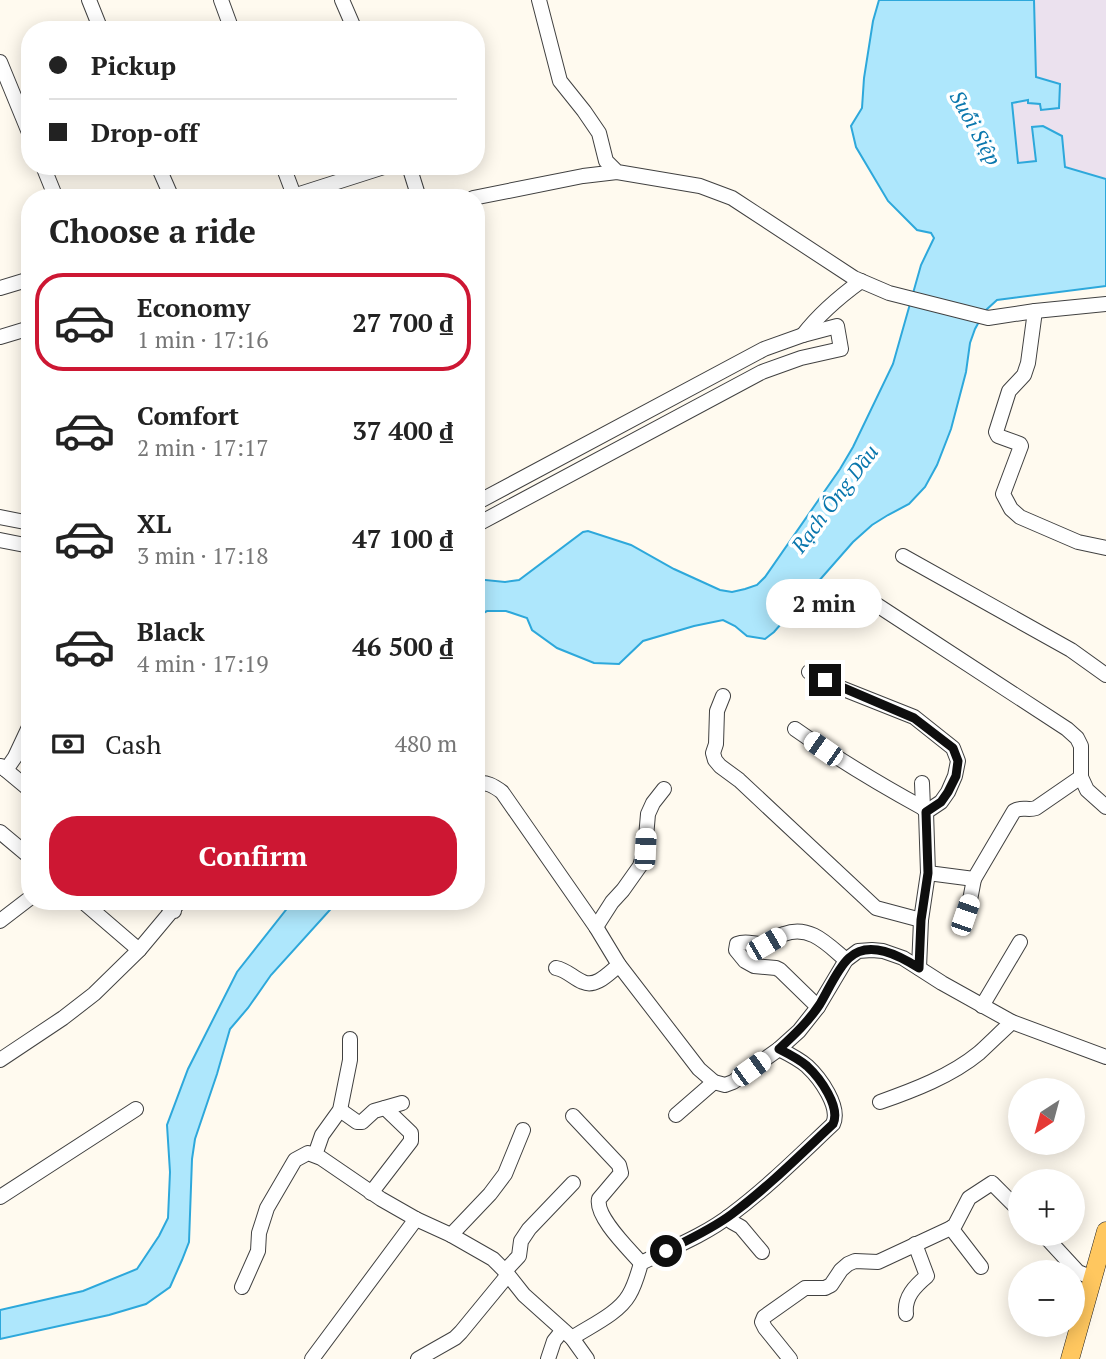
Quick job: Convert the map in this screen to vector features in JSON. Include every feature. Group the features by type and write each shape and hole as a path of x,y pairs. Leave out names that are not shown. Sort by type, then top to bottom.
{"main road":[{"path":"1070,1359 1106,1231"}],"street":[{"path":"89,0 97,21"},
{"path":"221,0 229,21"},
{"path":"342,0 351,21"},
{"path":"539,0 560,81 599,133 606,161 617,172"},
{"path":"0,62 21,113"},
{"path":"485,196 617,172 700,186 732,198 861,281 889,293 988,318 1106,304"},
{"path":"317,189 359,175"},
{"path":"803,335 818,315 861,281"},
{"path":"0,288 21,282"},
{"path":"1035,311 1028,363 1024,374 1009,391 996,432 998,436 1021,446 1003,494 1011,509 1020,517 1078,542 1106,548"},
{"path":"485,498 764,349 837,326 841,349 801,358 762,372 485,520"},
{"path":"0,337 21,331"},
{"path":"713,377 723,393"},
{"path":"0,517 21,521"},
{"path":"0,540 21,544"},
{"path":"903,556 1071,650 1106,675"},
{"path":"877,605 1067,729 1081,746 1081,777 1087,790 1106,807"},
{"path":"808,672 914,718 953,748 958,761 956,776 941,802 924,810"},
{"path":"723,696 717,711 716,744 713,753 720,766 739,780 876,908 921,920"},
{"path":"794,729 924,810"},
{"path":"21,744 15,757 3,767 21,782"},
{"path":"965,915 974,879 1014,811 1020,808 1036,808 1081,777"},
{"path":"919,968 921,920 928,873 922,783"},
{"path":"485,784 493,785 502,792 596,927 619,965 699,1069 714,1082 725,1085 733,1082 779,1049 799,1031 818,1007 846,960 858,951 872,950 903,958 1012,1022 1106,1057"},
{"path":"596,927 640,866 649,814 653,803 664,789"},
{"path":"0,832 21,850"},
{"path":"928,873 974,879"},
{"path":"0,921 21,905"},
{"path":"92,910 139,950"},
{"path":"0,1060 94,994 139,950 168,910"},
{"path":"818,1007 776,968 754,966 745,961 736,950 737,944 744,941 766,944 782,934 808,932 819,937 846,960"},
{"path":"982,1006 1020,942"},
{"path":"556,968 590,983 604,978 619,965"},
{"path":"880,1102 951,1071 978,1054 1012,1022"},
{"path":"315,1156 322,1135 340,1110 350,1059 350,1039"},
{"path":"548,1359 554,1340 613,1312 624,1302 636,1281 641,1263 691,1239 728,1217 782,1172 833,1124 836,1117 826,1091 809,1068 779,1049"},
{"path":"676,1115 714,1082"},
{"path":"340,1110 357,1122 362,1122 374,1111 402,1103"},
{"path":"371,1193 411,1141 411,1133 385,1108"},
{"path":"0,1197 136,1109"},
{"path":"573,1116 619,1165 621,1173 599,1199 598,1205 603,1218 641,1263"},
{"path":"452,1235 505,1174 523,1130"},
{"path":"242,1287 257,1255 259,1233 267,1208 295,1160 308,1153 416,1219 452,1235 493,1259 524,1295 567,1334 587,1359"},
{"path":"418,1359 461,1332 519,1256 521,1241 529,1229 573,1183"},
{"path":"790,1359 765,1328 762,1322 764,1317 805,1289 831,1285 848,1264 855,1261 878,1262 951,1228 969,1198 992,1183 1008,1199"},
{"path":"728,1217 741,1227 762,1252"},
{"path":"312,1359 416,1219"},
{"path":"951,1228 981,1267"},
{"path":"906,1314 906,1304 911,1292 928,1276 915,1244"},
{"path":"1054,1246 1078,1272 1093,1278"}],"shaded area":[{"path":"1034,0 1106,0 1106,179 1065,167 1062,137 1032,127 1036,161 1018,164 1012,103 1029,100 1040,104 1041,110 1059,108 1036,77"}],"water":[{"path":"879,0 1034,0 1036,77 1060,84 1059,108 1041,110 1040,104 1028,103 1028,100 1012,103 1018,163 1036,161 1032,127 1043,126 1062,136 1065,167 1106,179 1106,286 997,300 985,311 970,343 966,372 951,429 925,487 909,504 872,525 853,542 765,639 747,636 723,620 643,641 619,664 594,663 557,648 532,630 527,618 506,611 485,612 485,580 519,580 588,531 631,545 720,590 732,592 757,585 840,469 893,364 921,265 934,238 931,233 917,230 888,201 856,147 851,126 862,108 873,21"},
{"path":"286,910 330,910 271,975 230,1029 195,1139 189,1242 170,1287 146,1304 0,1339 0,1310 83,1291 137,1269 159,1236 168,1218 170,1172 167,1125 188,1069 237,972"}],"route":[{"path":"666,1251 732,1215 833,1124 836,1117 826,1091 809,1068 779,1049 799,1031 818,1007 846,960 858,951 883,951 903,958 919,968 921,920 928,873 926,812 941,802 948,792 956,776 958,761 953,748 914,718 825,680"}],"water label":[{"name":"Suối Siệp","path":"975,128"},
{"name":"Rạch Ông Dầu","path":"835,499"}]}
